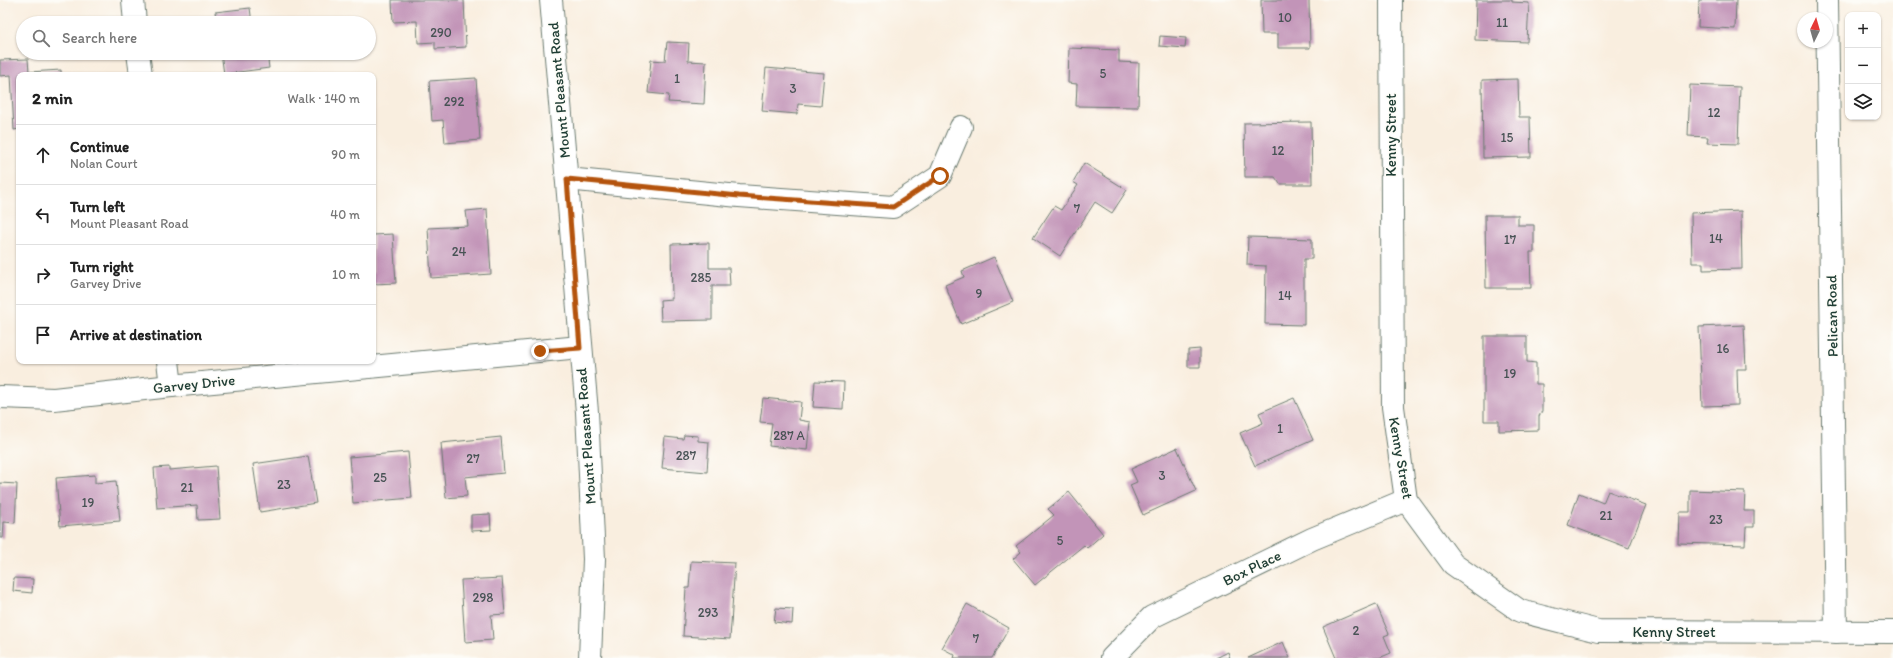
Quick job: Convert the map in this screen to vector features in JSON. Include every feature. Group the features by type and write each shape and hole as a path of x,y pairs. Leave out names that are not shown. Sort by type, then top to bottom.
{"street":[{"path":"133,0 135,16"},
{"name":"Mount Pleasant Road","path":"551,0 580,348 587,412 594,559 590,658"},
{"name":"Kenny Street","path":"1391,0 1393,407 1406,500 1453,564 1520,611 1598,631 1893,632"},
{"name":"Pelican Road","path":"1827,0 1836,632"},
{"path":"139,60 140,72"},
{"path":"567,179 739,196 893,207 940,176 961,127"},
{"name":"Garvey Drive","path":"0,397 54,399 171,386 580,348"},
{"path":"168,364 171,386"},
{"name":"Box Place","path":"1112,658 1152,617 1312,539 1406,500"}],"building":[{"path":"392,0 464,0 466,47 435,49 435,42 418,43 417,21 393,22"},
{"path":"1261,0 1309,0 1310,48 1278,48 1278,34 1262,34"},
{"path":"1476,0 1512,0 1512,2 1529,3 1527,42 1475,40"},
{"path":"1699,0 1736,0 1735,29 1698,27"},
{"path":"250,8 251,16 216,16 215,12"},
{"path":"1160,36 1186,38 1185,48 1159,46"},
{"path":"667,42 689,43 688,61 706,62 704,104 668,102 669,95 648,93 651,60 665,61"},
{"path":"1069,48 1119,50 1119,62 1139,63 1138,107 1076,106 1077,84 1068,83"},
{"path":"0,60 28,60 29,72 16,72 16,130 14,130 11,75 0,76"},
{"path":"222,60 268,60 269,68 239,72 224,72"},
{"path":"766,68 824,73 821,106 798,104 797,114 762,111"},
{"path":"61,70 61,72 29,72"},
{"path":"476,78 480,140 445,143 443,120 432,121 429,81"},
{"path":"1518,79 1519,117 1530,117 1531,157 1483,158 1482,80"},
{"path":"1690,85 1740,87 1738,144 1707,143 1708,137 1688,136"},
{"path":"1311,122 1312,184 1280,184 1275,177 1245,177 1244,123"},
{"path":"1084,163 1127,190 1112,213 1095,202 1060,256 1033,238 1054,206 1061,210 1078,185 1073,182"},
{"path":"487,209 491,274 431,278 428,228 468,226 466,211"},
{"path":"1741,211 1742,269 1703,270 1703,263 1692,263 1691,213"},
{"path":"1485,215 1518,215 1518,225 1534,225 1534,252 1530,252 1531,288 1486,288"},
{"path":"393,234 396,283 376,284 376,235"},
{"path":"1248,237 1312,239 1312,259 1304,259 1304,325 1265,324 1266,266 1247,265"},
{"path":"709,243 709,268 729,268 730,286 712,286 712,320 661,321 660,300 672,299 671,244"},
{"path":"994,257 1013,302 961,324 945,285 964,277 962,271"},
{"path":"1744,325 1746,369 1737,369 1738,405 1702,406 1699,327"},
{"path":"1484,336 1527,336 1527,362 1536,363 1536,384 1542,384 1542,411 1539,416 1539,430 1499,431 1499,421 1484,421"},
{"path":"1200,349 1200,367 1188,367 1188,350"},
{"path":"815,381 844,382 843,409 813,407"},
{"path":"763,398 801,402 799,420 810,422 807,450 769,446 772,423 760,422"},
{"path":"1294,398 1313,440 1255,466 1240,433 1263,423 1259,413"},
{"path":"684,435 698,436 698,441 709,442 707,472 662,468 665,437 683,439"},
{"path":"501,437 504,473 465,477 467,496 446,498 441,443"},
{"path":"1177,448 1196,491 1143,515 1130,485 1137,482 1131,469"},
{"path":"408,452 412,498 353,503 349,457"},
{"path":"308,456 316,503 260,512 253,464"},
{"path":"216,466 220,519 198,520 197,505 157,508 154,468 169,467 169,470"},
{"path":"95,475 95,483 116,481 120,521 60,526 56,478"},
{"path":"0,483 17,484 15,523 4,522 3,538 0,538"},
{"path":"1690,490 1745,492 1744,511 1754,511 1754,527 1746,527 1745,545 1678,543 1679,512 1690,512"},
{"path":"1608,491 1646,505 1629,548 1568,525 1579,493 1603,503"},
{"path":"1069,492 1103,534 1087,548 1084,545 1035,585 1013,559 1021,552 1016,546 1054,515 1048,509"},
{"path":"490,514 491,530 471,531 471,515"},
{"path":"691,561 735,563 730,639 683,636 686,588 689,588"},
{"path":"14,578 33,579 32,593 13,591"},
{"path":"502,578 505,614 491,615 493,640 465,642 461,580"},
{"path":"967,604 1009,628 992,658 954,658 955,655 942,648"},
{"path":"1376,604 1389,634 1384,636 1391,653 1379,658 1336,658 1323,627"},
{"path":"776,608 793,609 792,624 774,622"},
{"path":"1283,642 1290,658 1248,658"},
{"path":"1228,652 1230,658 1216,658"}],"route":[{"path":"540,351 580,348 567,179 739,196 893,207 940,176"}]}
